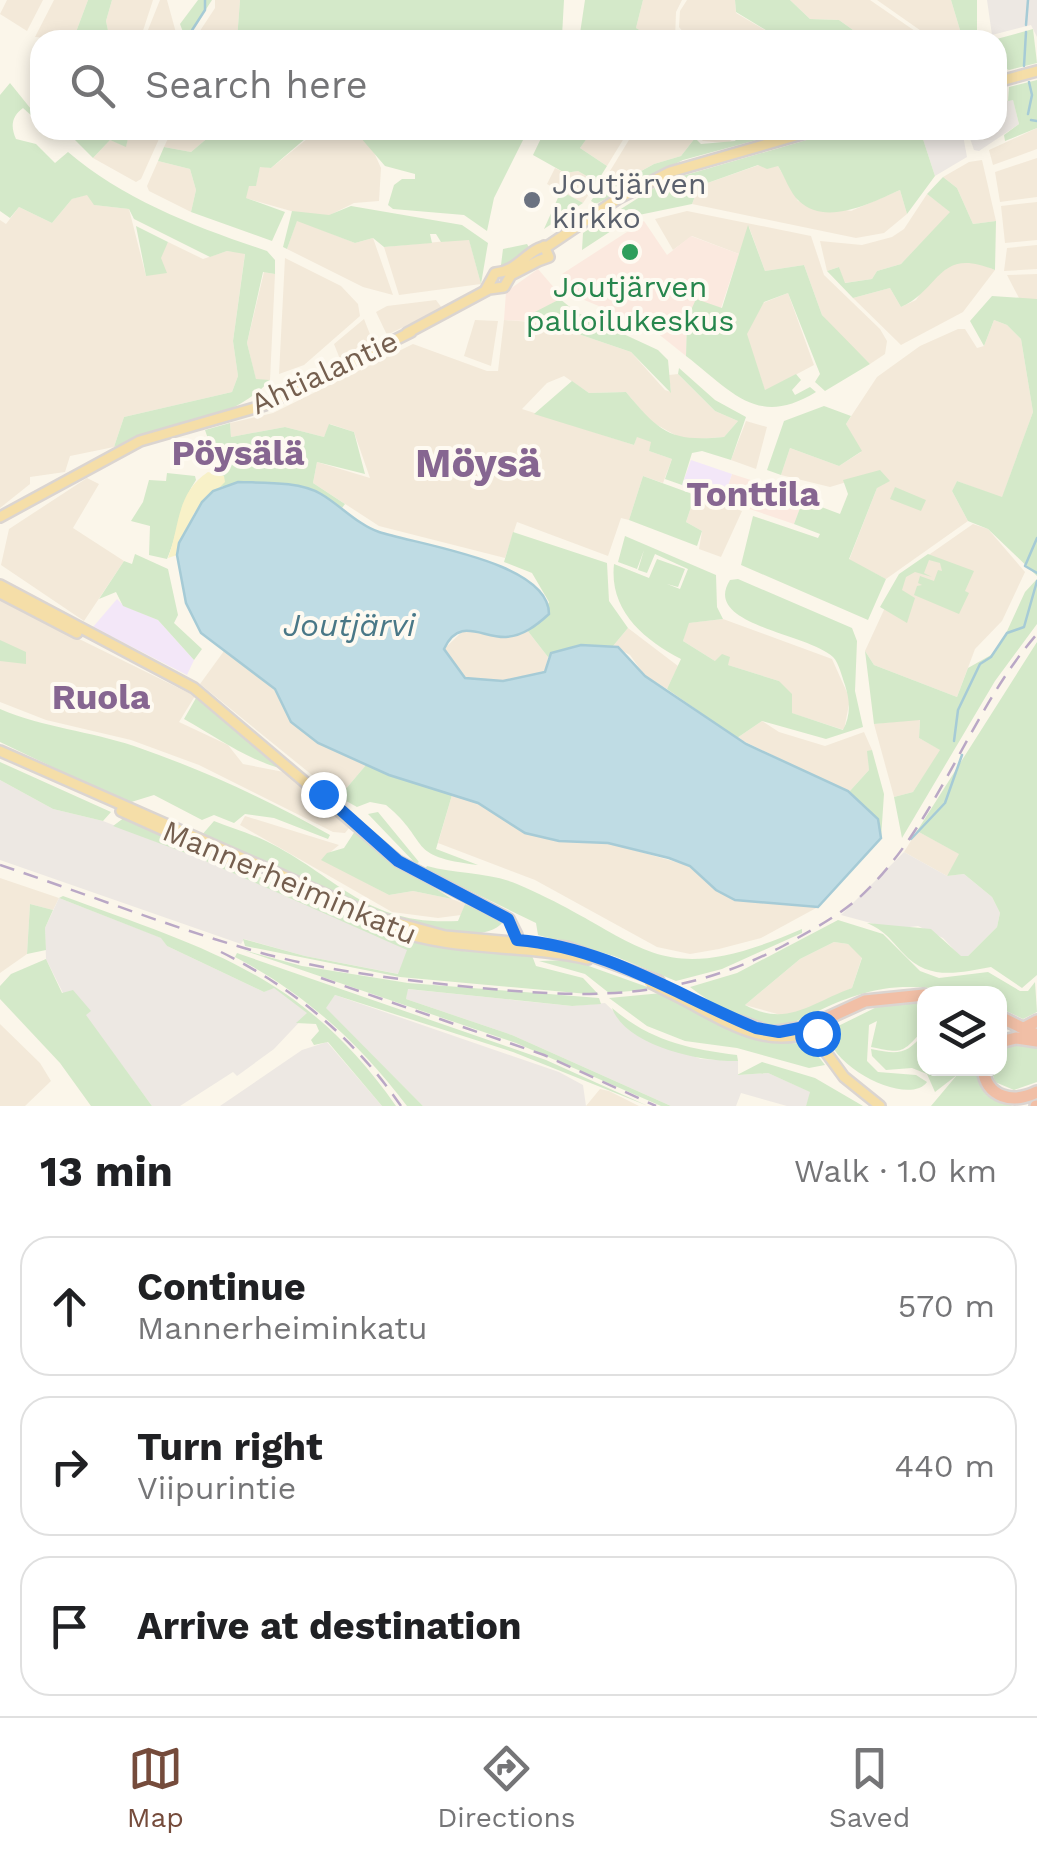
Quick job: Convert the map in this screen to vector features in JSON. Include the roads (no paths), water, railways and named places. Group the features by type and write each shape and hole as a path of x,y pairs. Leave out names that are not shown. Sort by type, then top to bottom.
{"highway":[{"path":"814,1027 885,996 917,995"},
{"path":"1007,1020 1037,1038"},
{"path":"1024,1028 1037,1021"},
{"path":"1007,1040 1037,1038"},
{"path":"985,1076 988,1086 999,1096 1019,1098 1037,1092"}],"main road":[{"path":"1007,79 1037,71"},
{"name":"Ahtialantie","path":"0,517 140,442 237,412 411,332 485,291 636,188 688,165 779,140"},
{"path":"0,589 207,698 404,865 499,914 507,922 514,943"},
{"name":"Mannerheiminkatu","path":"0,754 391,929 448,944 514,943 592,954 764,1030 814,1027"},
{"path":"814,1027 827,1058 852,1085 880,1106"}],"water":[{"name":"Joutjärvi","path":"238,482 281,483 312,490 371,529 479,558 528,581 543,596 549,614 512,636 457,633 444,649 465,678 503,681 545,672 551,653 581,645 618,647 645,676 746,744 848,791 878,819 881,838 818,907 735,900 716,890 690,866 669,858 608,843 559,841 525,833 478,803 389,775 318,743 291,722 275,689 201,633 186,603 177,555 179,543 202,502 213,491"}],"waterway":[{"path":"192,30 205,10 205,0"},
{"path":"1026,25 1028,0"},
{"path":"1024,66 1026,32"},
{"path":"1028,114 1032,95 1029,82"},
{"path":"1031,120 1037,121"},
{"path":"1037,538 1025,566 1037,573"},
{"path":"954,741 958,710 980,664 991,657 1007,633 1024,627 1037,581"},
{"path":"911,839 945,803 962,755"}],"railway":[{"path":"0,865 213,939 324,967 433,983 545,993 586,994 664,987 742,965 813,929 860,897 911,837 991,698 1037,634"},
{"path":"221,952 273,982 321,1017 364,1059 401,1106"},
{"path":"321,978 544,1055 656,1106"}],"place":[{"name":"Joutjärven kirkko","path":"532,200"},
{"name":"Joutjärven palloilukeskus","path":"630,252"}],"district":[{"name":"Pöysälä","path":"238,453"},
{"name":"Möysä","path":"478,463"},
{"name":"Tonttila","path":"753,494"},
{"name":"Ruola","path":"101,697"}]}
